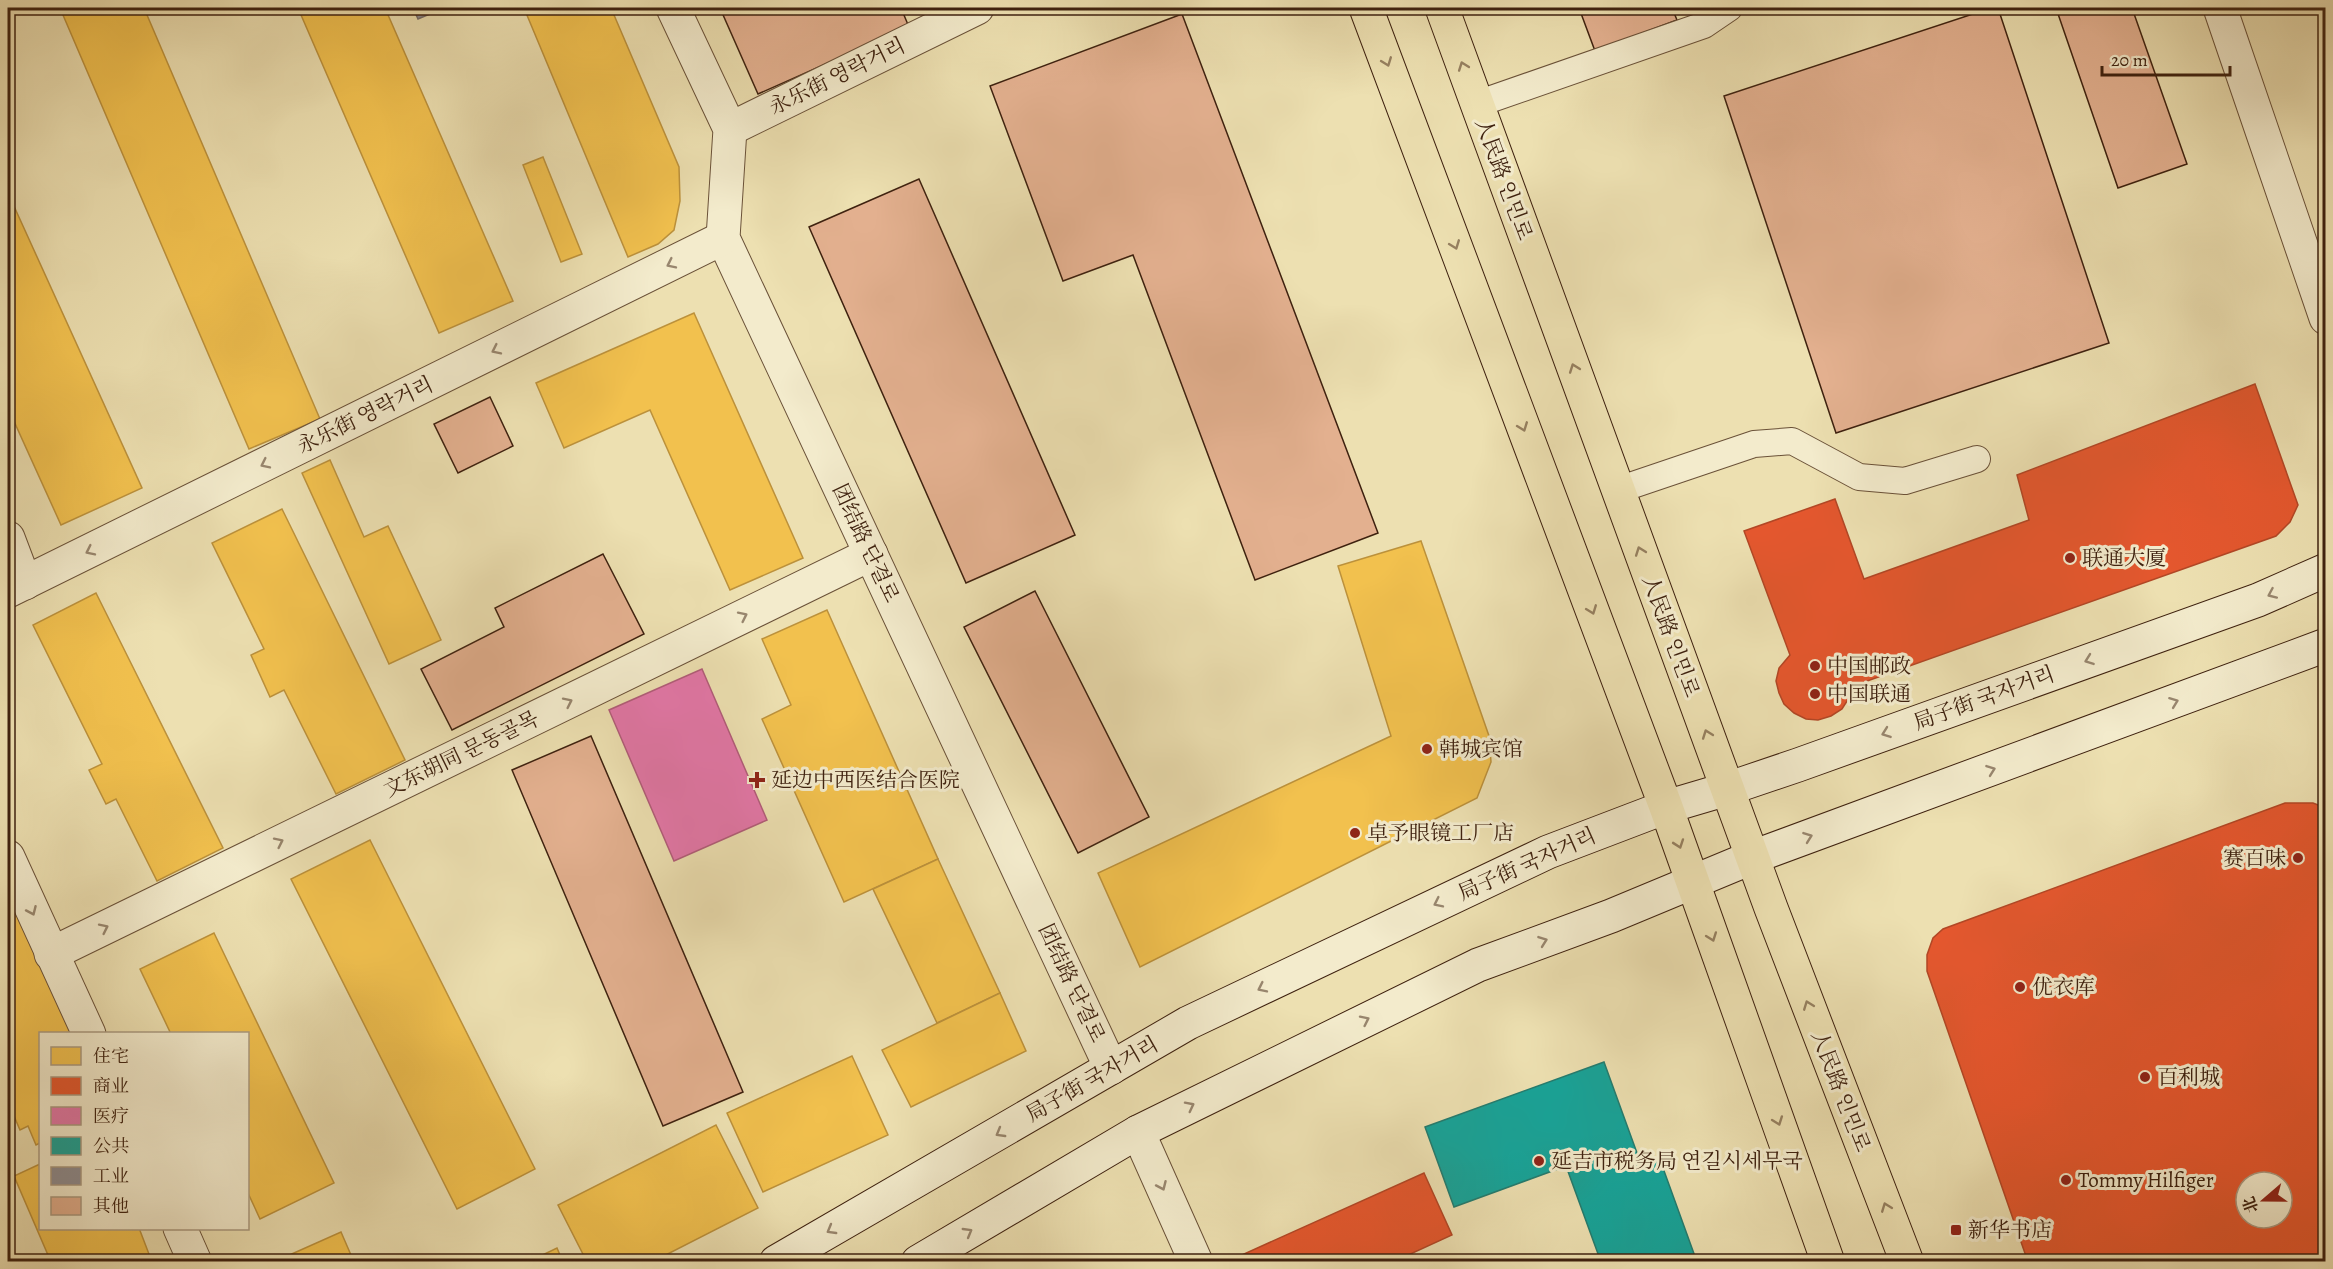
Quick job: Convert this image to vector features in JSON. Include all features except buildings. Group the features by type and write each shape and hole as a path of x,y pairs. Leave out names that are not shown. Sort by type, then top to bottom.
{"main road":[{"path":"1366,8 1666,807 1828,1262"},
{"name":"人民路 인민로","path":"1442,8 1727,789 1907,1262"}],"street":[{"name":"团结路 단결로","path":"673,8 730,129 723,238 1112,1068"},
{"name":"永乐街 영락거리","path":"730,129 976,8"},
{"path":"2220,8 2325,318"},
{"name":"永乐街 영락거리","path":"16,587 723,238"},
{"path":"8,538 16,587"},
{"name":"文东胡同 문동골목","path":"51,954 871,554"},
{"name":"局子街 국자거리","path":"776,1262 1188,1023 1548,852 1666,807 1727,789 2258,600 2325,570"},
{"path":"918,1262 1138,1132 1478,965 1611,916 1753,857 2325,645"},
{"path":"9,867 87,1032"},
{"path":"1138,1132 1196,1262"},
{"path":"181,1230 195,1262"}],"lane":[{"path":"1477,104 1704,25 1729,8"},
{"path":"1618,490 1754,444 1783,441 1792,441 1859,477 1905,482 1977,459"}],"place":[{"name":"联通大厦","path":"2070,558"},
{"name":"中国邮政","path":"1815,666"},
{"name":"中国联通","path":"1815,694"},
{"name":"韩城宾馆","path":"1427,749"},
{"name":"延边中西医结合医院","path":"757,780"},
{"name":"卓予眼镜工厂店","path":"1355,833"},
{"name":"赛百味","path":"2298,858"},
{"name":"优衣库","path":"2020,987"},
{"name":"百利城","path":"2145,1077"},
{"name":"延吉市税务局 연길시세무국","path":"1539,1161"},
{"name":"Tommy Hilfiger","path":"2066,1180"},
{"name":"新华书店","path":"1956,1230"}]}
